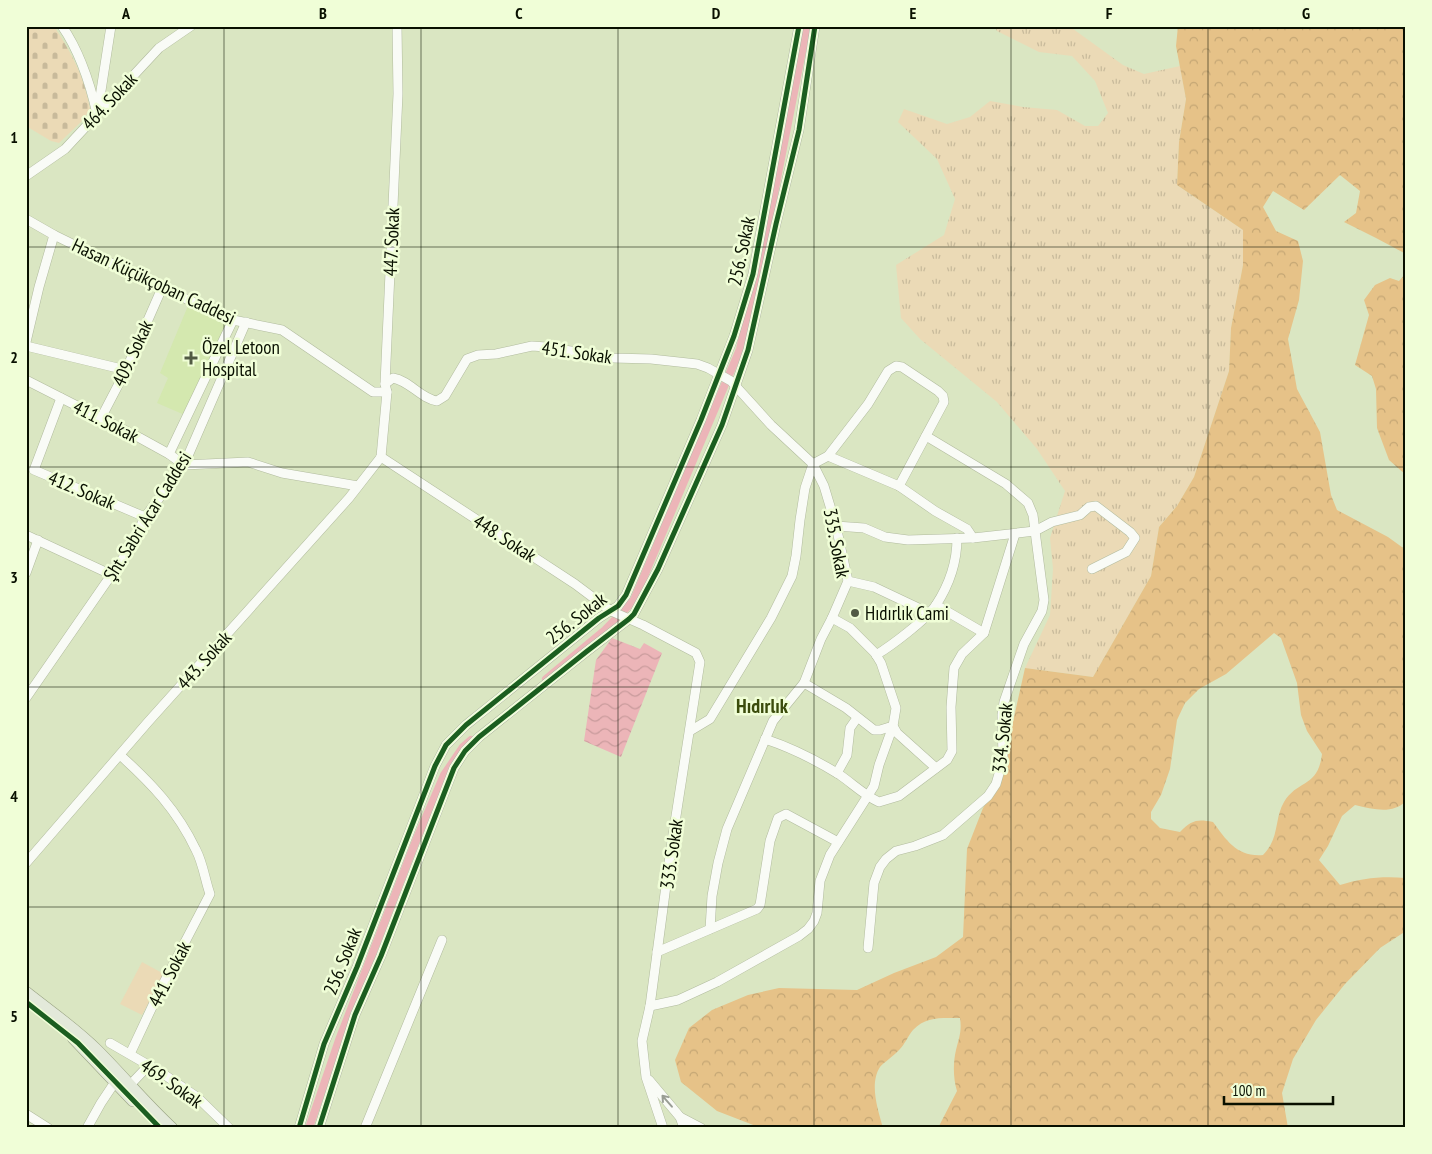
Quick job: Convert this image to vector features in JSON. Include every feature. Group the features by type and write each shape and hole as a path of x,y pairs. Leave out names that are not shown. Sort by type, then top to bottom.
{"main road":[{"path":"26,992 86,1040 172,1128"},
{"path":"26,1002 78,1043 160,1128"}],"street":[{"path":"62,26 89,79 97,114"},
{"path":"97,114 111,26"},
{"name":"464. Sokak","path":"26,176 65,149 159,48 191,26"},
{"name":"447. Sokak","path":"381,457 386,388 398,94 397,26"},
{"name":"256. Sokak","path":"299,1128 324,1044 357,966 435,766 446,745 484,710 599,618 618,606 626,595 701,420 727,379 734,336 753,274 799,26"},
{"path":"320,1128 355,1015 381,956 454,768 464,751 628,619 643,600 666,552 722,425 727,379 748,350 799,130 815,26"},
{"name":"Hasan Küçükçoban Caddesi","path":"26,219 54,235 162,288 233,320 282,330 372,392 386,388"},
{"path":"26,342 54,235"},
{"name":"409. Sokak","path":"101,418 126,370 162,288"},
{"path":"169,454 233,320"},
{"name":"Şht. Sabri Acar Caddesi","path":"26,698 132,545 145,517 184,466 246,322"},
{"path":"26,346 126,370"},
{"name":"451. Sokak","path":"386,388 393,378 402,380 430,400 437,401 445,396 467,359 478,355 496,354 532,346 613,358 651,359 697,364 727,379"},
{"path":"690,731 710,719 771,618 792,576 802,504 813,464 828,456 868,404 888,371 896,366 902,367 943,396 944,402 899,486"},
{"name":"335. Sokak","path":"710,929 712,896 718,863 728,829 773,721 804,683 821,639 848,581 836,526 824,486 813,464 771,425 727,379"},
{"name":"411. Sokak","path":"26,380 169,454 184,466"},
{"name":"412. Sokak","path":"61,398 34,470 145,517"},
{"name":"334. Sokak","path":"868,948 874,883 880,867 886,859 896,851 943,835 988,796 999,777 1003,760 1002,715 1004,702 1024,644 1042,612 1044,600 1036,531 1033,515 1028,503 1006,484 926,436"},
{"path":"828,456 899,486 935,511 967,529 972,538"},
{"name":"448. Sokak","path":"381,457 575,584 612,611 628,619"},
{"name":"443. Sokak","path":"26,863 358,486 381,457"},
{"path":"184,466 248,462 282,473 358,486"},
{"path":"836,526 864,528 885,537 908,540 972,538 1036,531 1052,522 1080,515 1089,507 1096,506 1135,538 1126,552 1092,569"},
{"path":"765,739 798,752 837,773 879,802 900,796 947,760 952,751 950,707 951,682 954,668 962,654 984,633 1015,534"},
{"path":"26,535 112,575"},
{"path":"876,655 889,647 936,605 952,571 957,554 957,538"},
{"path":"26,573 38,540"},
{"path":"848,581 874,587 929,613"},
{"path":"936,605 984,633"},
{"path":"650,1006 678,1000 717,982 799,936 814,921 819,899 820,881 830,855 874,786 879,765 894,726 896,708 881,663 876,655 850,628 832,618"},
{"name":"333. Sokak","path":"628,619 696,653 700,662 671,848 650,1006 642,1041 646,1077 663,1128"},
{"path":"804,683 846,708 856,718 874,730 894,726"},
{"path":"837,773 847,756 850,728 856,718"},
{"path":"894,726 897,733 936,768"},
{"name":"441. Sokak","path":"120,754 151,783 180,820 197,851 210,894 160,990 130,1054"},
{"path":"657,952 757,909 760,904 770,841 778,818 786,814 838,842"},
{"path":"365,1128 442,940"},
{"name":"469. Sokak","path":"110,1043 196,1097 229,1128"},
{"path":"130,1086 149,1066"},
{"path":"646,1077 680,1117 684,1128"},
{"path":"87,1128 115,1082"},
{"path":"680,1117 701,1128"},
{"path":"27,1118 48,1128"}],"shaded area":[{"name":"Özel Letoon Hospital","path":"190,301 233,320 187,416 157,403 168,378 160,373"}],"green space":[{"path":"26,26 54,26 72,56 84,86 90,109 81,122 59,143 51,141 26,126"},
{"path":"994,26 1069,26 1123,65 1144,74 1180,66 1186,99 1179,142 1177,185 1243,230 1243,265 1231,328 1229,371 1194,477 1177,506 1159,527 1151,576 1093,677 1025,668 1050,615 1053,569 1050,538 1065,491 1037,449 997,402 920,339 901,318 896,265 944,235 955,199 937,159 898,122 904,109 947,124 970,117 990,101 1023,107 1057,110 1085,126 1098,126 1108,113 1095,81 1072,56 1039,52 997,31"},
{"path":"1178,26 1406,26 1406,254 1344,222 1356,213 1360,191 1340,175 1304,210 1273,191 1263,207 1276,231 1298,241 1303,261 1299,300 1288,339 1297,389 1320,432 1331,495 1337,510 1388,537 1406,550 1406,801 1395,808 1382,810 1355,805 1342,816 1319,860 1340,885 1372,878 1406,878 1406,931 1380,948 1345,984 1316,1020 1293,1059 1282,1093 1288,1128 938,1128 957,1091 954,1065 960,1031 960,1018 929,1020 918,1025 902,1047 880,1067 875,1081 875,1089 883,1128 761,1128 717,1111 681,1082 675,1060 689,1028 712,1010 748,995 779,988 857,990 936,957 963,937 967,849 983,808 1008,764 1008,744 1025,668 1093,677 1151,576 1159,527 1177,506 1194,477 1229,371 1231,328 1243,265 1243,230 1177,185 1179,142 1186,99 1176,46","holes":["1274,633 1281,638 1297,683 1301,715 1307,731 1322,754 1316,773 1289,795 1284,802 1272,842 1268,849 1263,855 1254,855 1239,850 1228,841 1213,822 1195,821 1180,832 1160,828 1151,819 1151,812 1161,795 1170,769 1177,720 1185,703 1199,689 1226,674"]},
{"path":"1406,273 1406,475 1389,460 1377,428 1376,389 1372,376 1355,365 1369,315 1364,300 1375,285 1390,278 1399,281"},
{"path":"142,962 164,974 142,1015 120,1004"}],"water":[{"path":"612,638 640,649 644,643 662,653 621,757 584,741 596,660"}],"waterway":[{"path":"546,679 605,630 634,600 740,349 766,235 807,26"},
{"path":"309,1128 339,1040 417,838 444,775 463,747 471,740"}],"cycle path":[{"path":"299,1128 324,1044 357,967 435,766 446,745 466,725 599,618 618,606 626,595 701,420 734,336 753,274 799,26"},
{"path":"319,1128 355,1015 381,956 454,768 465,751 479,737 629,619 634,614 658,569 722,425 748,350 799,130 815,26"},
{"path":"26,1002 78,1043 160,1128"}],"place":[{"name":"Özel Letoon Hospital","path":"191,358"},
{"name":"Hıdırlık Cami","path":"855,613"}],"district":[{"name":"Hıdırlık","path":"762,706"}]}
